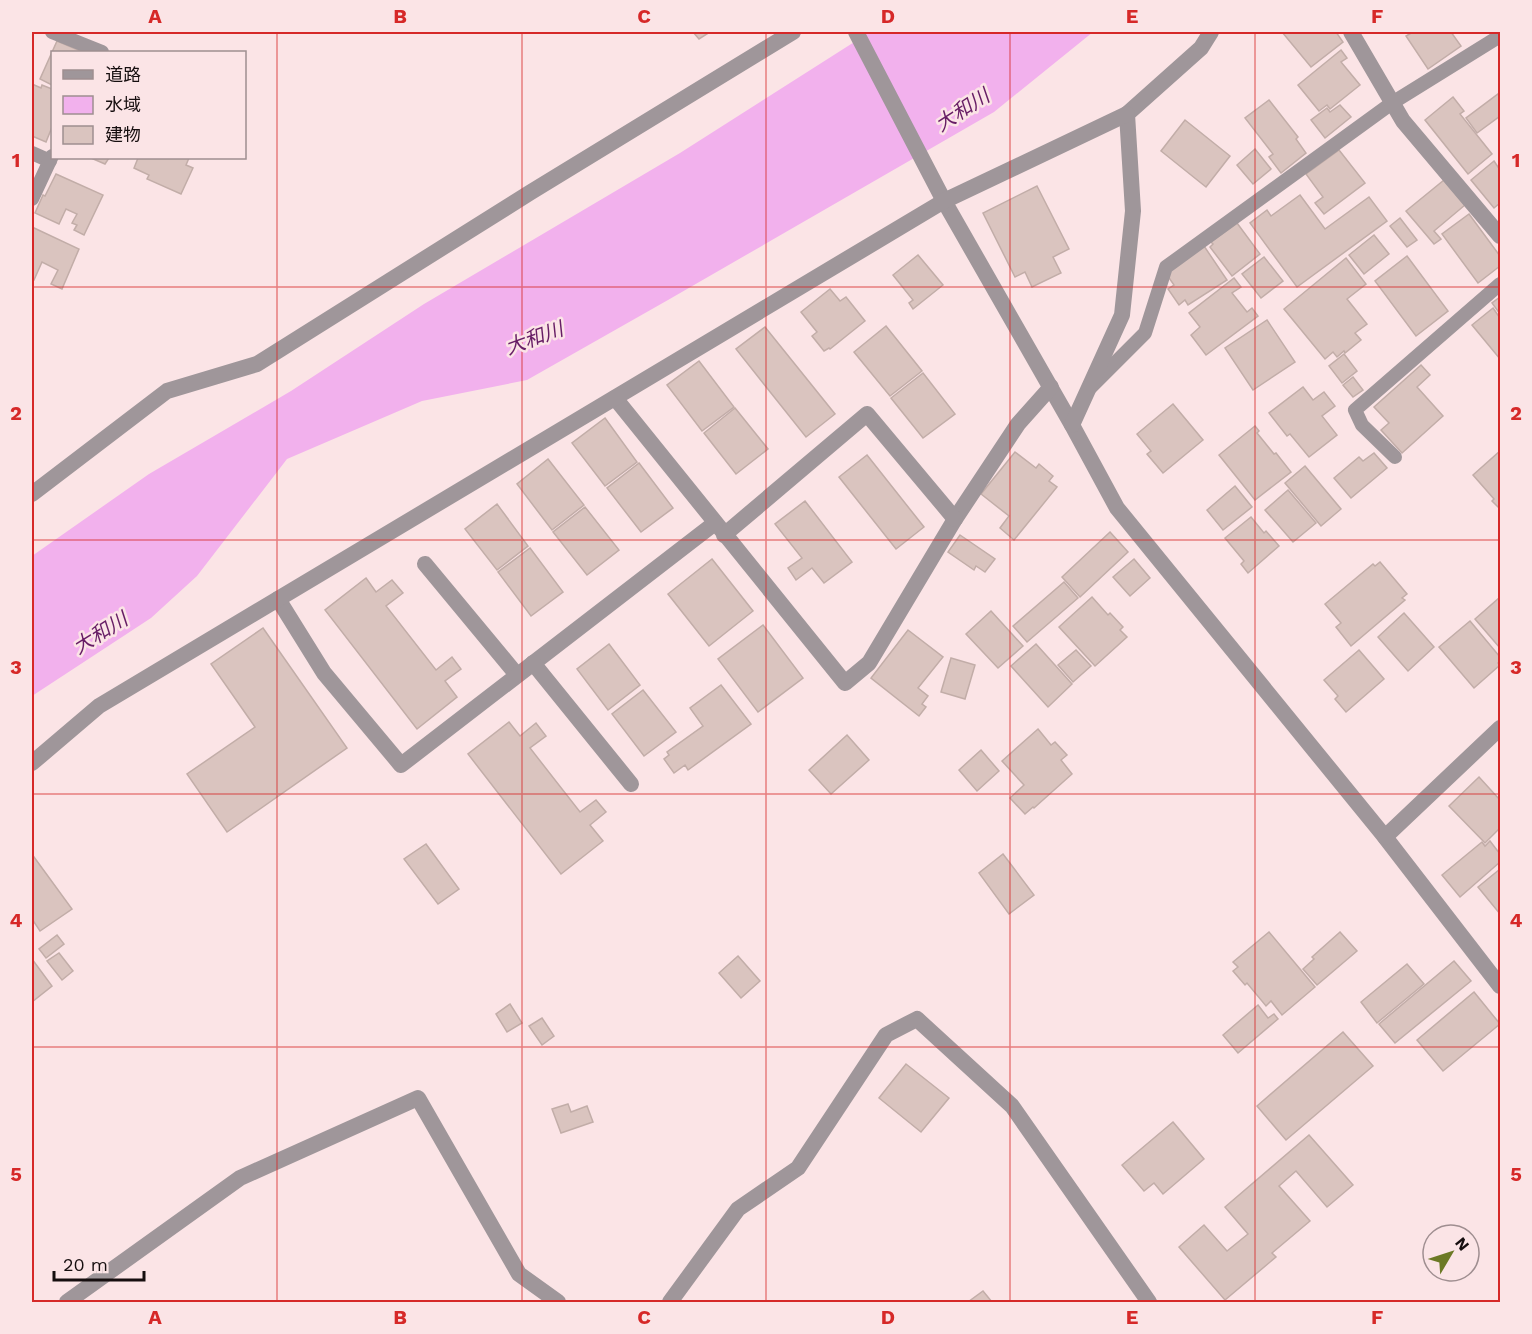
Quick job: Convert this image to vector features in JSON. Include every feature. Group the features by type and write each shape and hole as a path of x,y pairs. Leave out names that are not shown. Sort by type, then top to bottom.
{"street":[{"path":"32,494 167,390 257,364 531,192 793,32"},
{"path":"856,32 944,201 1118,508 1499,980"},
{"path":"32,763 99,706 944,201 1127,114 1201,48 1211,32"},
{"path":"1351,32 1403,121 1500,236"},
{"path":"1072,425 1122,315 1132,210 1127,114"},
{"path":"615,398 845,683 869,663 955,519 1018,424 1051,387"},
{"path":"278,599 324,673 400,765 533,663 720,529 867,414 955,519"},
{"path":"425,564 517,675"},
{"path":"533,663 631,784"},
{"path":"1385,837 1500,728"},
{"path":"669,1302 738,1209 798,1168 886,1035 917,1019 1012,1106 1149,1302"},
{"path":"68,1302 240,1178 418,1098 519,1274 558,1302"}],"lane":[{"path":"52,32 100,51"},
{"path":"1088,391 1145,333 1166,267 1392,103 1500,36"},
{"path":"32,153 51,159 32,199"},
{"path":"1395,457 1362,425 1355,410 1500,284"}],"water":[{"name":"大和川","path":"870,32 1093,32 994,112 527,380 422,401 287,459 197,576 151,618 32,696 32,556 149,474 291,391 424,304 680,153"}],"building":[{"path":"693,32 710,32 699,39"},
{"path":"1282,32 1336,32 1343,42 1311,67"},
{"path":"1413,32 1451,32 1461,46 1428,69 1406,36"},
{"path":"57,41 81,51 52,51"},
{"path":"1341,50 1347,58 1341,62 1360,85 1330,109 1327,105 1319,111 1298,85"},
{"path":"51,54 51,84 40,79"},
{"path":"32,84 51,89 51,130 46,142 32,136"},
{"path":"1498,94 1500,116 1477,133 1466,118"},
{"path":"1453,97 1464,111 1460,114 1492,154 1468,174 1425,120"},
{"path":"1269,100 1298,137 1296,139 1306,153 1281,173 1269,157 1273,154 1245,118"},
{"path":"1340,105 1351,117 1325,138 1311,120 1327,108 1330,112"},
{"path":"1185,120 1230,156 1206,187 1161,151"},
{"path":"1255,149 1271,169 1253,184 1237,165"},
{"path":"1339,150 1365,183 1324,214 1315,203 1323,197 1306,174"},
{"path":"93,159 108,159 105,164"},
{"path":"138,159 189,159 186,165 193,168 181,194 147,179 149,175 134,168"},
{"path":"1494,161 1500,170 1500,203 1494,208 1471,180"},
{"path":"56,174 103,195 84,235 74,230 77,225 72,223 77,214 66,209 59,224 35,213"},
{"path":"1444,180 1465,205 1434,231 1441,239 1434,244 1406,211"},
{"path":"1037,186 1069,249 1053,257 1061,273 1032,287 1025,272 1015,277 983,213"},
{"path":"1300,195 1325,229 1369,197 1387,221 1297,287 1250,223 1267,210 1271,216"},
{"path":"1469,214 1500,256 1500,266 1478,283 1442,234"},
{"path":"1400,218 1417,240 1407,247 1390,226"},
{"path":"1237,223 1260,254 1232,276 1210,247 1213,244 1211,242"},
{"path":"32,227 79,249 62,289 51,284 58,270 42,262 34,280 32,279"},
{"path":"1374,235 1389,254 1364,274 1349,255"},
{"path":"1204,246 1227,280 1188,305 1185,300 1179,305 1168,289 1174,285 1165,272"},
{"path":"918,255 943,285 913,309 909,303 913,300 893,275"},
{"path":"1407,256 1448,311 1416,336 1375,281"},
{"path":"1264,257 1283,281 1261,298 1242,274"},
{"path":"1346,258 1366,284 1347,299 1367,324 1355,333 1361,340 1345,353 1344,351 1337,357 1333,352 1325,359 1284,309"},
{"path":"1234,278 1241,287 1232,293 1247,312 1252,308 1258,316 1206,355 1191,335 1200,327 1189,313"},
{"path":"830,289 840,301 846,297 865,321 830,349 824,351 812,336 817,332 801,312"},
{"path":"1500,297 1500,314 1492,303"},
{"path":"1493,308 1500,318 1500,359 1472,325"},
{"path":"1267,320 1295,362 1253,390 1225,348"},
{"path":"886,326 922,371 890,396 854,352"},
{"path":"765,327 835,414 806,437 736,349"},
{"path":"1344,354 1357,371 1342,383 1329,366"},
{"path":"699,361 734,407 702,431 667,385"},
{"path":"1421,365 1430,375 1417,387 1443,416 1402,453 1381,430 1389,423 1374,407"},
{"path":"923,373 955,414 923,438 891,398"},
{"path":"1353,377 1363,390 1353,397 1343,385"},
{"path":"1303,387 1313,400 1324,392 1335,406 1322,416 1337,435 1309,457 1290,434 1287,436 1269,413"},
{"path":"1173,404 1203,440 1163,473 1147,454 1151,451 1137,434"},
{"path":"735,408 768,449 736,474 704,433"},
{"path":"605,418 637,462 605,486 572,443"},
{"path":"1255,426 1259,431 1257,433 1291,472 1255,500 1219,455"},
{"path":"1500,451 1500,507 1499,508 1473,475"},
{"path":"1015,452 1036,468 1039,464 1053,476 1049,481 1057,487 1014,540 1000,528 1009,516 981,494"},
{"path":"1374,453 1387,468 1351,498 1334,478 1359,457 1363,461"},
{"path":"867,455 924,527 896,549 839,477"},
{"path":"548,459 584,505 552,530 517,484"},
{"path":"639,463 673,508 641,532 607,488"},
{"path":"1305,466 1341,509 1321,526 1285,483"},
{"path":"1235,486 1252,507 1223,530 1207,510"},
{"path":"1288,490 1316,523 1293,542 1265,510"},
{"path":"805,501 852,562 824,583 812,568 796,580 788,568 802,558 775,524"},
{"path":"497,504 528,546 497,570 465,529"},
{"path":"585,507 619,550 587,575 553,532"},
{"path":"1251,517 1279,546 1248,573 1241,564 1244,561 1225,538"},
{"path":"1110,532 1128,552 1080,597 1062,577"},
{"path":"960,535 995,559 985,572 976,566 974,570 948,552"},
{"path":"530,548 563,592 531,616 498,572"},
{"path":"712,559 753,611 709,646 668,594"},
{"path":"1134,559 1150,578 1130,596 1113,577"},
{"path":"1380,562 1407,594 1402,598 1405,600 1351,646 1336,627 1341,623 1325,604 1373,564 1375,566"},
{"path":"366,578 376,592 392,580 403,593 386,606 436,670 452,657 461,669 445,681 457,697 417,729 325,610"},
{"path":"1064,582 1078,598 1027,642 1013,626"},
{"path":"1092,597 1108,615 1110,613 1123,627 1120,630 1127,637 1095,666 1059,627"},
{"path":"1499,598 1500,600 1500,648 1475,619"},
{"path":"991,611 1023,646 998,668 966,634"},
{"path":"1404,613 1434,647 1408,671 1378,637"},
{"path":"1470,621 1500,657 1498,663 1500,665 1474,688 1439,647"},
{"path":"763,625 803,678 758,712 718,659"},
{"path":"263,628 347,748 227,832 187,774 255,727 211,664"},
{"path":"908,630 943,657 918,688 928,696 922,704 926,707 919,716 871,678"},
{"path":"609,644 640,685 608,710 577,669"},
{"path":"1036,644 1072,684 1048,707 1011,666"},
{"path":"1076,650 1091,666 1073,682 1058,665"},
{"path":"1359,650 1384,679 1346,712 1335,699 1338,696 1324,680"},
{"path":"951,658 975,665 965,699 941,692"},
{"path":"721,685 751,724 688,770 685,765 674,773 664,759 669,755 667,752 703,726 690,708"},
{"path":"643,690 676,732 644,756 612,714"},
{"path":"509,722 520,736 536,723 546,736 530,748 580,812 596,800 606,812 590,825 603,841 561,874 468,754"},
{"path":"1038,729 1051,745 1055,742 1067,755 1061,760 1072,774 1025,814 1010,798 1024,785 1002,761"},
{"path":"847,735 869,760 831,794 809,770"},
{"path":"981,750 999,771 977,791 959,770"},
{"path":"1479,777 1500,800 1500,828 1485,843 1449,806"},
{"path":"1490,841 1500,854 1500,862 1460,897 1442,875 1482,842 1485,846"},
{"path":"426,844 459,889 438,904 404,859"},
{"path":"1003,854 1034,895 1009,914 979,873"},
{"path":"34,857 72,909 40,931 32,919 32,859"},
{"path":"1500,869 1500,914 1478,887"},
{"path":"1269,932 1315,987 1282,1015 1271,1001 1266,1006 1247,983 1245,985 1233,971 1238,967 1233,962"},
{"path":"1340,932 1357,951 1317,985 1303,969 1314,959 1312,957"},
{"path":"57,935 64,944 46,958 39,949"},
{"path":"59,953 73,971 62,980 47,961"},
{"path":"738,956 760,981 741,998 719,973"},
{"path":"32,959 52,986 32,1002"},
{"path":"1454,961 1471,981 1395,1043 1379,1024"},
{"path":"1407,964 1424,984 1377,1023 1361,1002"},
{"path":"1474,992 1500,1024 1443,1071 1417,1040"},
{"path":"510,1004 522,1023 507,1032 496,1014"},
{"path":"1258,1005 1268,1018 1274,1014 1278,1019 1238,1053 1223,1035"},
{"path":"542,1018 554,1036 542,1045 529,1026"},
{"path":"1343,1032 1373,1066 1286,1140 1257,1106"},
{"path":"906,1064 949,1098 921,1132 879,1098"},
{"path":"568,1104 571,1112 587,1106 593,1122 561,1133 552,1109"},
{"path":"1173,1122 1204,1159 1163,1194 1154,1183 1144,1191 1122,1165"},
{"path":"1309,1135 1353,1185 1327,1207 1296,1171 1279,1186 1310,1221 1272,1253 1276,1257 1225,1300 1179,1247 1204,1225 1227,1251 1248,1234 1225,1207"},
{"path":"983,1291 992,1302 968,1302"}]}
